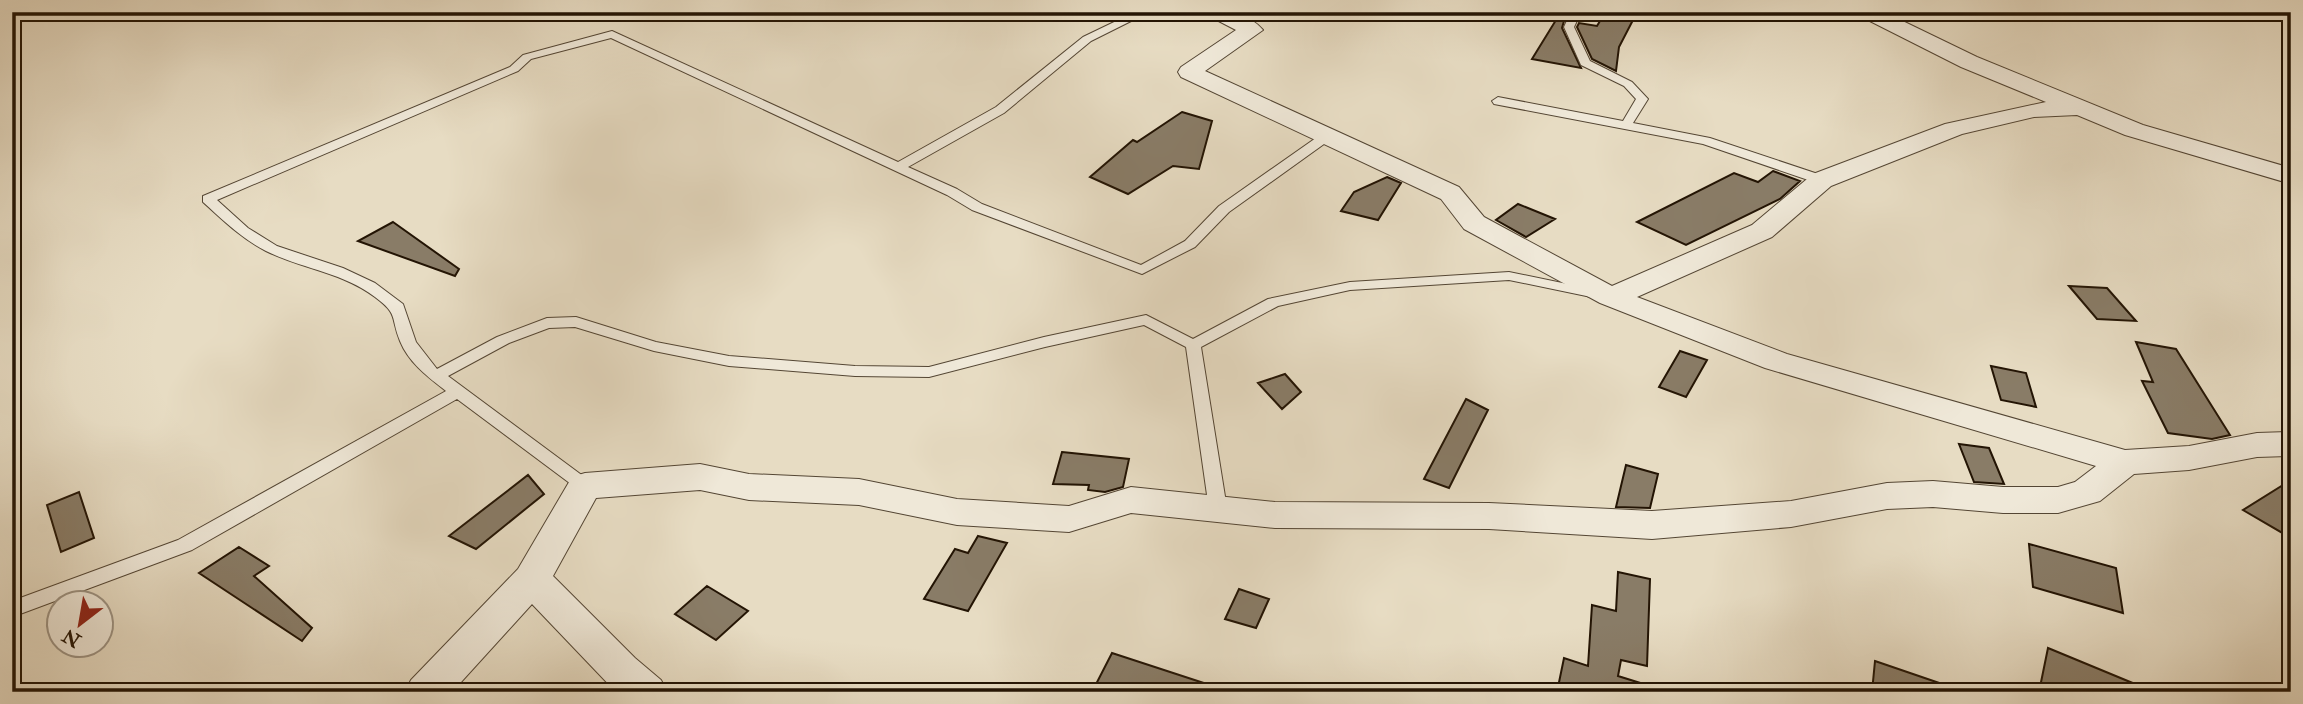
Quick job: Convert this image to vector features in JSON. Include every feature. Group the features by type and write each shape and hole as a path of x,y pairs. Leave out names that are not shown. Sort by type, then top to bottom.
{"street":[{"path":"1216,12 1252,30 1218,50 1189,72 1450,193 1474,223 1611,297 1776,360 2125,462 2189,458 2257,445 2291,444"},
{"path":"1867,12 1969,61 2134,130 2291,176"},
{"path":"1611,297 1762,232 1822,180 1954,129 2034,110 2078,107"},
{"path":"426,692 532,579 585,486 700,477 749,487 859,492 957,512 1069,519 1131,500 1275,515 1489,516 1652,525 1791,514 1887,496 1933,494 2003,500 2058,500 2087,492 2109,478 2125,462"},
{"path":"532,579 620,670 646,692"}],"lane":[{"path":"897,168 1000,110 1087,39 1144,12"},
{"path":"1576,12 1569,27 1585,63 1628,84 1642,99 1627,124"},
{"path":"585,486 426,368 408,342 398,307 370,286 338,271 272,249 243,231 208,199 514,69 527,57 612,34 952,192 989,212 1142,270 1190,244 1224,209 1328,136"},
{"path":"1497,101 1706,141 1822,180"},
{"path":"1193,345 1273,302 1350,286 1509,276 1611,297"},
{"path":"436,376 503,340 547,323 576,322 654,346 729,361 855,371 929,372 1044,342 1146,320 1193,345"},
{"path":"1193,345 1218,509"},
{"path":"12,609 185,545 459,391"}],"building":[{"path":"1603,16 1633,20 1619,47 1616,71 1592,59 1577,27 1579,23 1597,26"},
{"path":"1556,20 1564,21 1562,28 1581,68 1532,59"},
{"path":"1182,112 1212,121 1199,169 1173,166 1128,194 1090,177 1133,140 1137,142"},
{"path":"1773,171 1800,181 1780,199 1686,245 1637,222 1734,173 1758,182"},
{"path":"1387,177 1401,183 1378,220 1341,211 1354,192"},
{"path":"1518,204 1555,219 1526,237 1496,220"},
{"path":"393,222 459,269 455,276 358,241"},
{"path":"2069,286 2107,288 2136,321 2097,319"},
{"path":"2136,342 2176,349 2230,435 2212,439 2168,433 2142,381 2153,382"},
{"path":"1680,351 1707,360 1686,397 1659,387"},
{"path":"1991,366 2026,373 2036,407 2001,400"},
{"path":"1285,374 1301,392 1282,409 1258,383"},
{"path":"1466,399 1488,410 1449,488 1424,479"},
{"path":"1959,444 1989,448 2004,484 1974,482"},
{"path":"1062,452 1129,459 1123,487 1105,492 1088,490 1089,485 1053,484"},
{"path":"1626,465 1658,474 1650,508 1616,507"},
{"path":"528,475 544,494 476,549 449,536"},
{"path":"2291,480 2291,538 2243,510"},
{"path":"79,492 94,538 61,552 47,505"},
{"path":"978,536 1007,543 968,611 924,599 955,549 968,553"},
{"path":"2029,544 2116,568 2123,613 2033,587"},
{"path":"239,547 269,566 254,576 312,628 302,641 199,573"},
{"path":"1618,572 1650,579 1647,666 1621,660 1618,676 1650,686 1649,692 1557,692 1564,658 1588,666 1592,605 1616,611"},
{"path":"707,586 748,611 716,640 675,614"},
{"path":"1239,589 1269,599 1256,628 1225,619"},
{"path":"2048,648 2152,691 2152,692 2039,692"},
{"path":"1112,653 1213,686 1213,692 1092,692"},
{"path":"1875,661 1951,687 1951,692 1872,692"}]}
